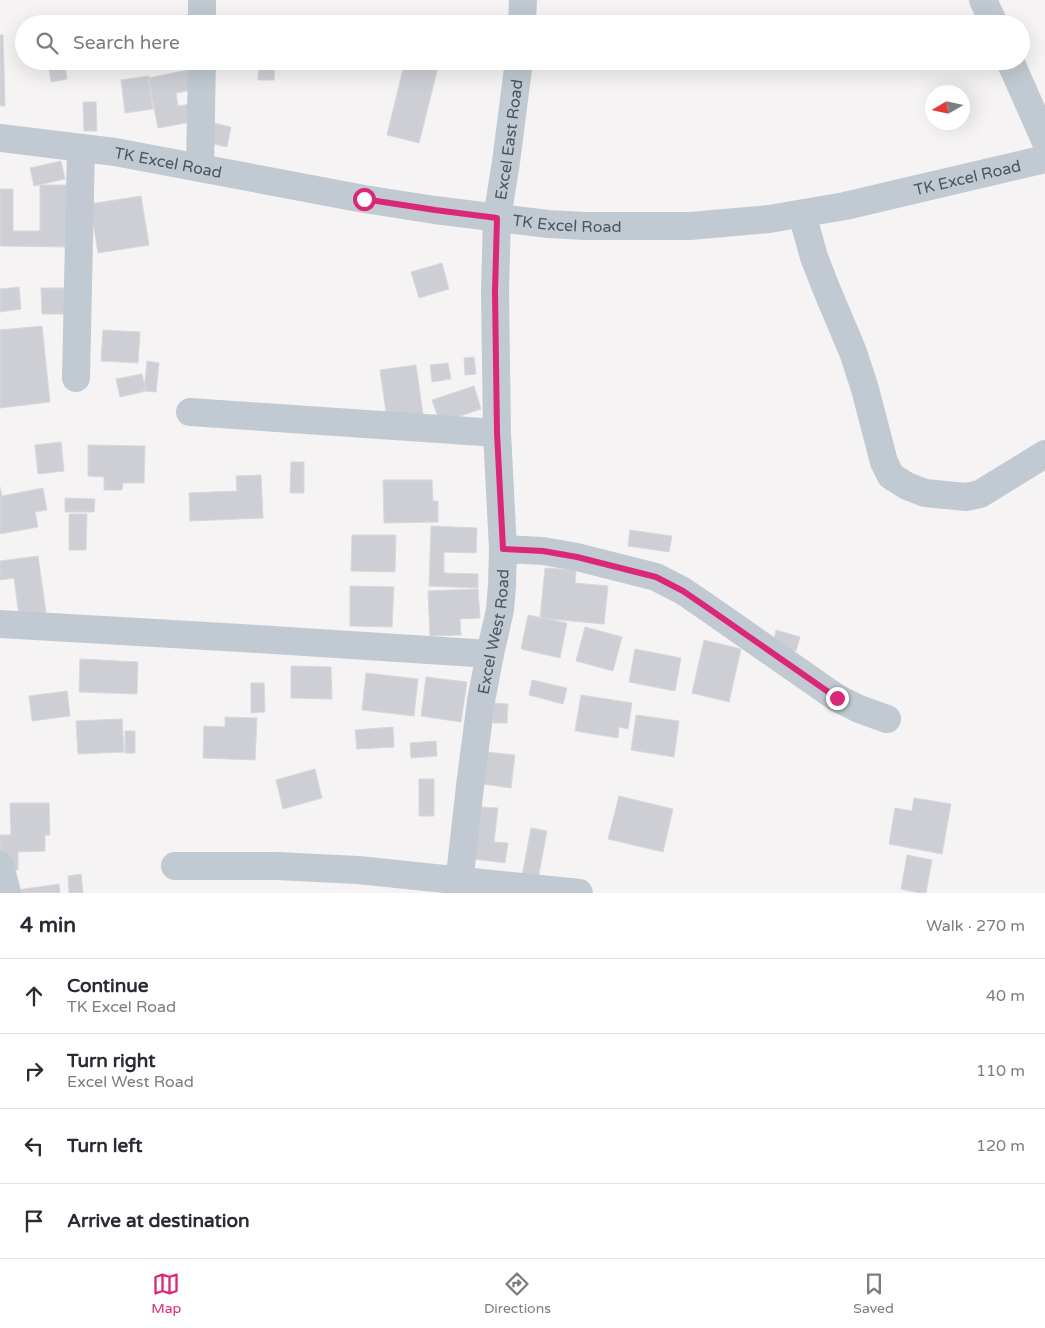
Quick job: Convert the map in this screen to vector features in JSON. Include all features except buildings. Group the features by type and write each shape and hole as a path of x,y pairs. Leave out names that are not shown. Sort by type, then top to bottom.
{"street":[{"path":"202,0 202,15"},
{"path":"522,15 523,0"},
{"path":"983,0 990,15"},
{"path":"200,168 202,70"},
{"name":"Excel East Road","path":"497,218 518,70"},
{"path":"1014,70 1045,140"},
{"name":"TK Excel Road","path":"0,138 115,152 364,199 548,224 651,226 715,224 768,219 845,206 1045,159"},
{"path":"76,378 81,148"},
{"path":"802,214 814,257 853,352 865,389 884,462 891,476 907,486 926,493 966,497 980,494 1045,454"},
{"name":"Excel West Road","path":"459,887 471,777 490,654 500,610 502,585 503,549 497,433 495,292 497,218"},
{"path":"190,412 497,433"},
{"path":"503,549 543,551 577,557 656,577 683,591 837,698 859,709 887,719"},
{"path":"0,624 490,654"},
{"path":"0,866 7,893"},
{"path":"175,866 277,866 349,870 459,887 579,893"}],"route":[{"path":"364,199 497,218 495,292 497,433 503,549 543,551 577,557 656,577 683,591 837,698"}]}
